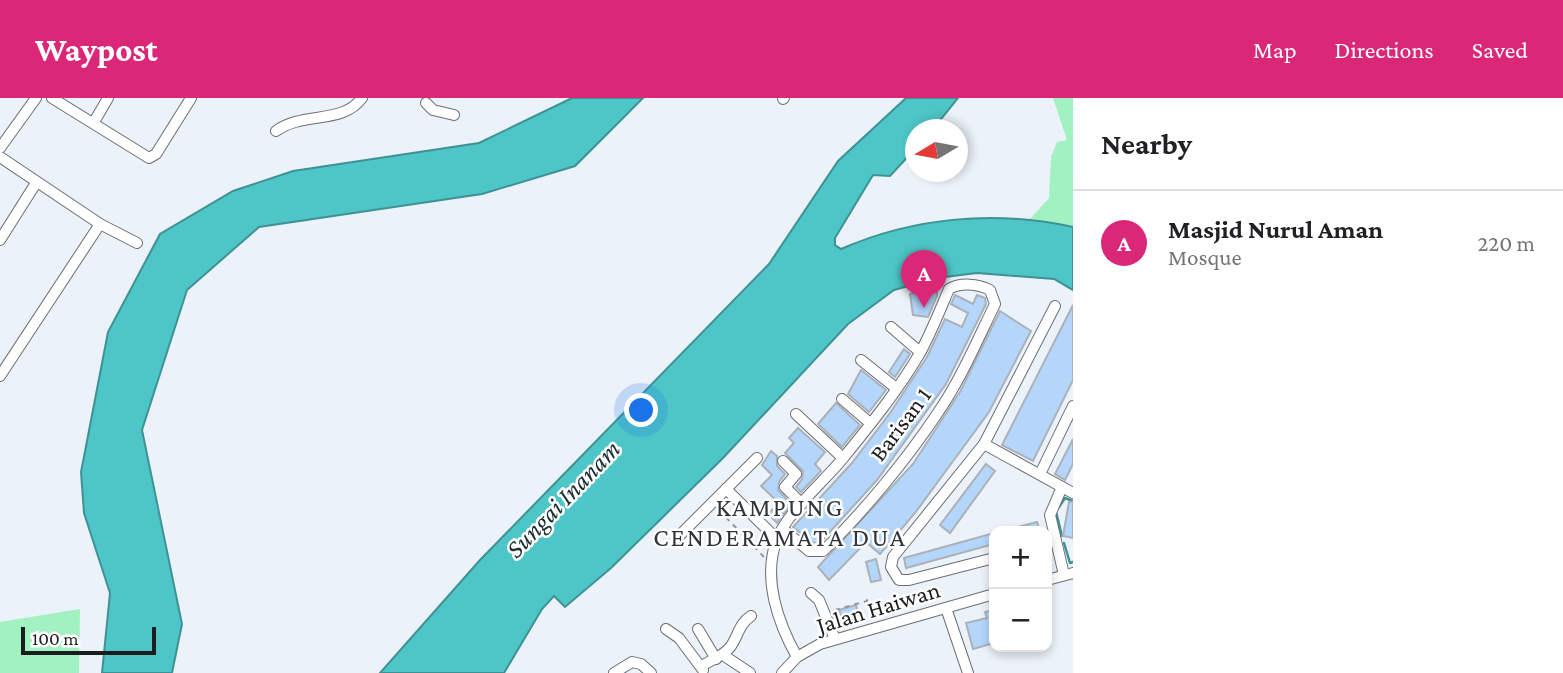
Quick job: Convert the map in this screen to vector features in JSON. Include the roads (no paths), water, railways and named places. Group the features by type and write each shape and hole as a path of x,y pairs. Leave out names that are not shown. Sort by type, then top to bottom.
{"street":[{"path":"0,148 36,98"},
{"path":"52,98 145,157 153,157 191,98"},
{"path":"93,122 108,98"},
{"path":"276,131 295,120 307,121 347,111 362,98"},
{"path":"425,104 433,110 454,115"},
{"path":"0,157 100,224 137,243"},
{"path":"0,240 36,183"},
{"path":"0,376 100,224"},
{"name":"Barisan 1","path":"783,529 815,553 823,551 835,538 937,415 995,304 990,290 983,287 953,286 920,352"},
{"path":"989,559 899,580 893,574 892,558 984,444 1055,306"},
{"path":"797,657 774,599 771,565 777,539 802,504 870,423 920,352 891,327"},
{"path":"861,360 896,388"},
{"path":"842,399 870,423"},
{"path":"1040,474 1073,406"},
{"path":"796,414 843,458"},
{"path":"984,444 1073,493"},
{"path":"677,538 757,458"},
{"path":"783,461 796,474 785,487 802,504"},
{"path":"1050,526 1050,515 1062,487"},
{"path":"726,489 777,539"},
{"path":"1052,544 1068,574"},
{"path":"811,593 819,600 835,639"},
{"name":"Jalan Haiwan","path":"782,673 797,657 835,639 989,595"},
{"path":"946,608 968,673"},
{"path":"666,629 679,638 702,670 732,645 742,622 751,616"},
{"path":"698,629 719,657 750,673"},
{"path":"614,673 632,662 641,664 651,673"}],"water":[{"path":"572,98 643,98 575,166 482,194 259,227 187,290 142,430 182,624 172,673 102,673 110,593 84,513 81,472 108,332 160,234 233,191 293,171 479,143"},
{"name":"Sungai Inanam","path":"906,98 958,98 941,119 905,119 905,160 890,176 873,175 835,238 835,245 841,249 897,230 955,220 1014,219 1073,227 1073,290 1054,279 977,273 937,278 894,290 848,324 723,458 611,568 565,607 554,596 542,609 504,673 380,673 480,560 769,264 838,161"}],"waterway":[{"path":"1059,507 1065,498 1073,501"},
{"path":"1056,512 1062,536"},
{"path":"1064,543 1070,563 1073,562"}],"place":[{"name":"Masjid Nurul Aman","path":"924,308"}],"district":[{"name":"KAMPUNG CENDERAMATA DUA","path":"780,522"}]}
